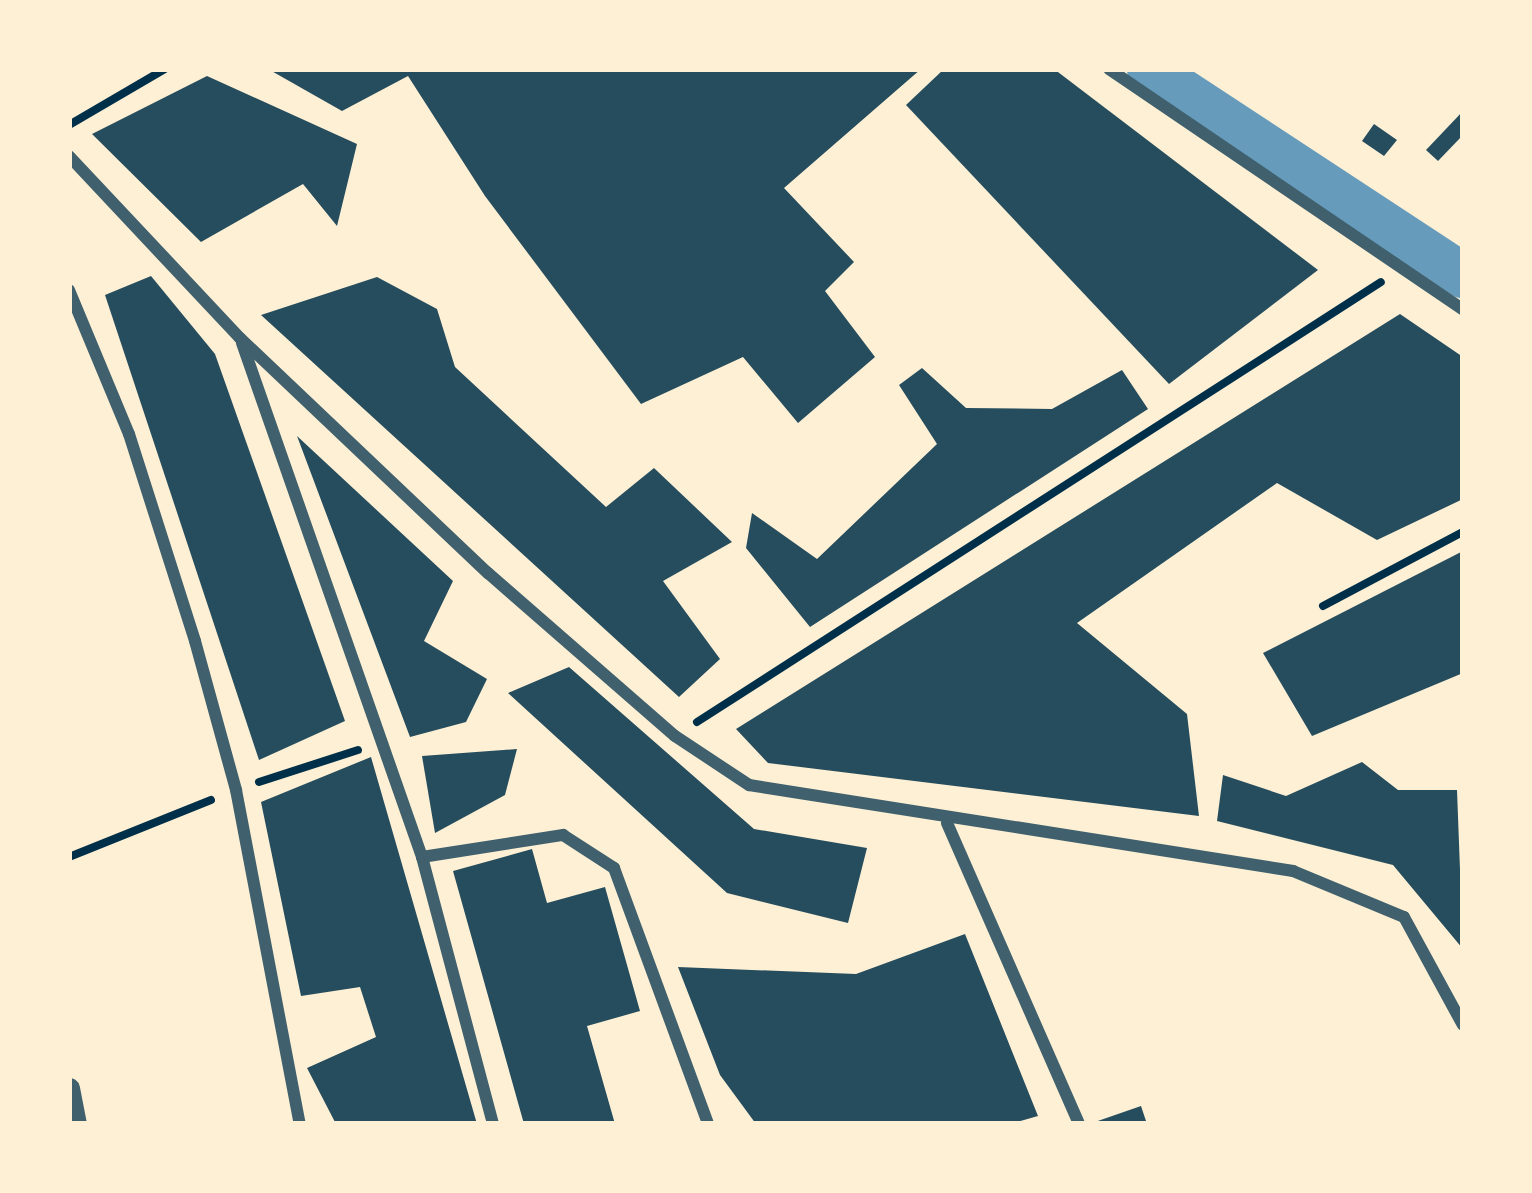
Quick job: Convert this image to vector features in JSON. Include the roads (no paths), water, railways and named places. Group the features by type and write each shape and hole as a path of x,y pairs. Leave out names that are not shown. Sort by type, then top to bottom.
{"street":[{"path":"1109,69 1463,310"},
{"path":"69,156 240,338 675,736 748,785 947,823 1293,871 1404,917 1463,1025"},
{"path":"69,290 136,454 236,790 300,1124"},
{"path":"240,338 422,857 493,1124"},
{"path":"947,823 1078,1122 1062,1124"},
{"path":"422,857 563,835 614,868 708,1124"},
{"path":"69,1088 76,1124"}],"waterway":[{"path":"1149,69 1463,275"}]}
